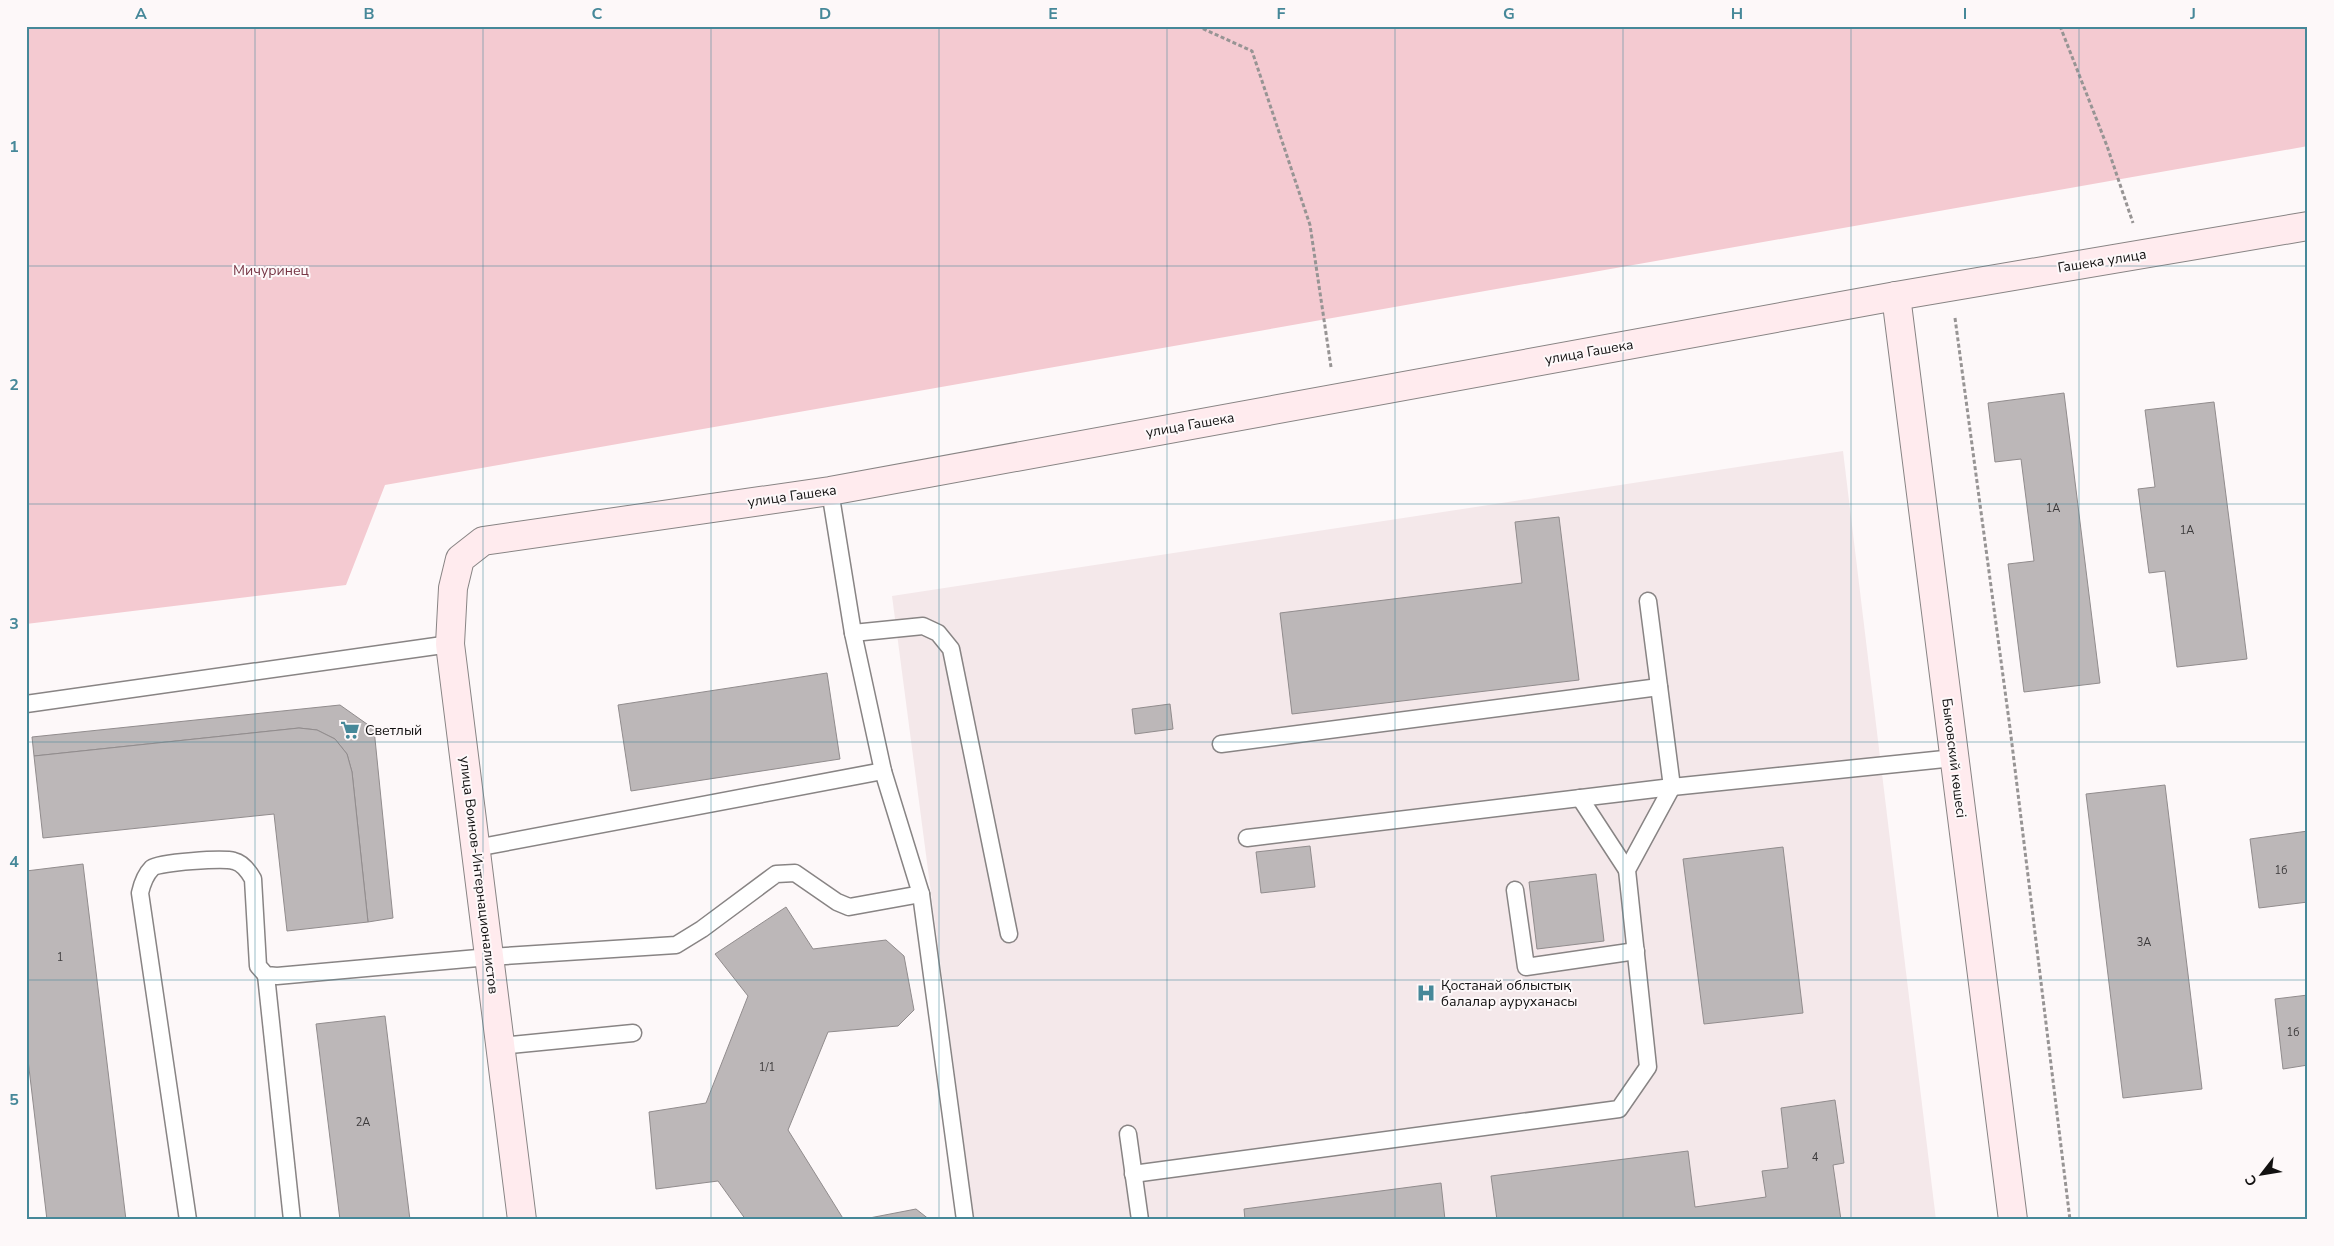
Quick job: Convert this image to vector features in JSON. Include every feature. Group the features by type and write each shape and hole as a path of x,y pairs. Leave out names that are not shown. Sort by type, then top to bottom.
{"main road":[{"name":"Гашека улица","path":"1896,296 2308,226"},
{"name":"улица Гашека","path":"482,540 830,491 1896,296"},
{"name":"Быковский көшесі","path":"1896,296 2013,1220"},
{"name":"улица Воинов-Интернационалистов","path":"482,540 460,559 453,588 450,644 522,1220"}],"lane":[{"path":"830,491 853,633 883,771 921,894 965,1220"},
{"path":"1627,870 1672,787 1648,601"},
{"path":"853,633 923,626 938,633 951,649 1008,934"},
{"path":"26,704 450,644"},
{"path":"1220,744 1659,687"},
{"path":"1247,838 1672,787 1954,758"},
{"path":"476,848 883,771"},
{"path":"1133,1174 1619,1110 1648,1067 1627,870 1580,798"},
{"path":"188,1220 140,893 144,879 153,867 170,862 234,860 247,869 253,879 258,966 266,975 292,1220"},
{"path":"266,975 277,976 489,957 676,945 702,929 776,874 795,873 837,902 849,907 921,894"},
{"path":"1515,890 1526,967 1636,951"},
{"path":"500,1046 633,1033"},
{"path":"1128,1134 1140,1220"}],"path":[{"path":"1197,26 1252,51 1310,225 1336,398"},
{"path":"2060,26 2107,146 2144,254"},
{"path":"1951,286 2008,718 2070,1220"}],"shaded area":[{"name":"Қостанай облыстық балалар ауруханасы","path":"1843,451 1936,1220 974,1220 892,596"}],"green space":[{"name":"Мичуринец","path":"26,26 2308,26 2308,146 385,485 346,585 26,624"}],"building":[{"path":"2064,393 2100,683 2024,692 2008,564 2034,561 2021,459 1995,462 1988,403"},
{"path":"2214,402 2247,659 2177,667 2165,571 2149,573 2138,489 2155,487 2145,410"},
{"path":"1559,517 1579,680 1292,714 1280,613 1522,583 1515,522"},
{"path":"827,673 840,759 631,791 618,705"},
{"path":"1170,704 1173,729 1135,734 1132,709"},
{"path":"340,705 374,729 393,918 368,922 352,772 347,754 335,739 317,730 299,728 34,756 32,737"},
{"path":"299,728 317,730 335,739 347,754 352,772 368,922 287,931 274,814 43,838 34,756"},
{"path":"2165,785 2202,1089 2123,1098 2086,794"},
{"path":"2308,831 2308,902 2259,908 2250,839"},
{"path":"1310,846 1315,887 1261,893 1256,852"},
{"path":"1783,847 1803,1013 1704,1024 1683,859"},
{"path":"83,864 126,1220 47,1220 26,1043 26,871"},
{"path":"1596,874 1604,941 1537,949 1529,882"},
{"path":"786,907 813,949 886,940 904,956 914,1010 898,1026 828,1032 788,1130 844,1220 746,1220 718,1181 656,1189 649,1112 706,1103 748,996 715,954"},
{"path":"2308,995 2308,1065 2283,1069 2275,999"},
{"path":"385,1016 410,1220 340,1220 316,1024"},
{"path":"1835,1100 1844,1163 1833,1165 1841,1220 1497,1220 1491,1176 1688,1151 1695,1207 1766,1197 1762,1171 1788,1168 1781,1108"},
{"path":"1441,1183 1445,1220 1245,1220 1244,1209"},
{"path":"916,1209 930,1220 859,1220"}],"place":[{"name":"Светлый","path":"350,730"},
{"name":"Қостанай облыстық балалар ауруханасы","path":"1426,993"}]}
